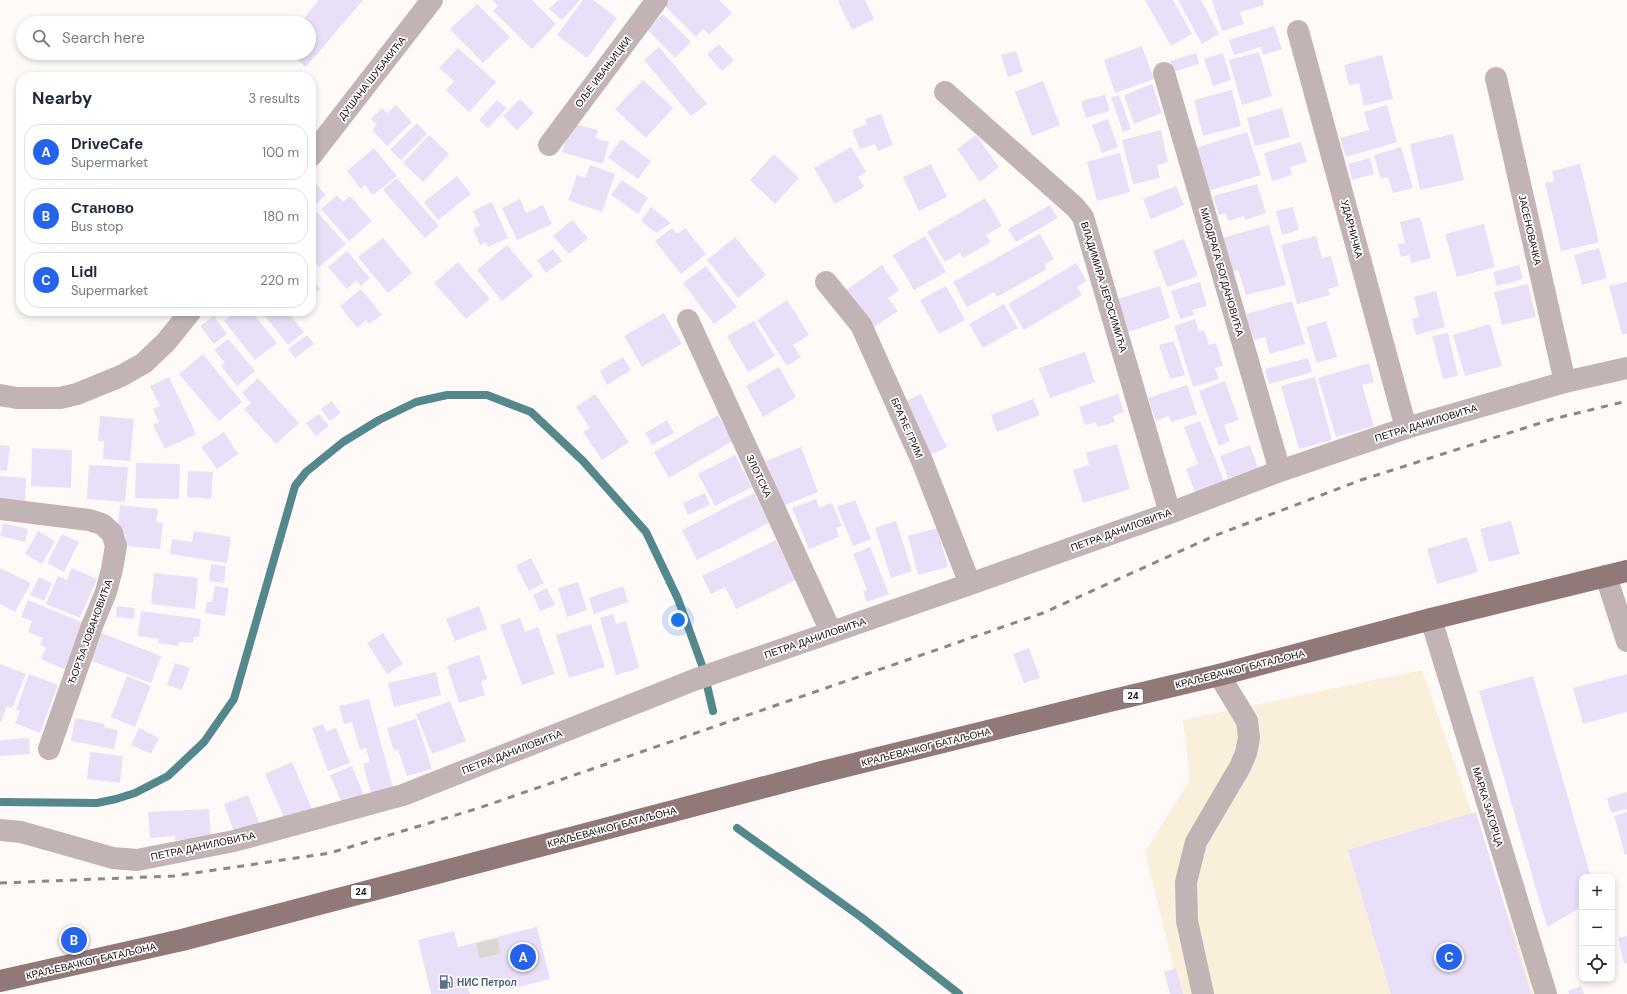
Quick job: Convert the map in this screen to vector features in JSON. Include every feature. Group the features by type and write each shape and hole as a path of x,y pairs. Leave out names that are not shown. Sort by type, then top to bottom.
{"main road":[{"name":"КРАЉЕВАЧКОГ БАТАЉОНА","path":"0,981 182,940 822,772 1105,702 1219,676 1431,619 1627,571"}],"street":[{"name":"ДУШАНА ШУБАКИЋА","path":"316,150 432,0"},
{"name":"ОЉЕ ИВАЊИЦКИ","path":"549,145 657,0"},
{"name":"УДАРНИЧКА","path":"1298,31 1406,428"},
{"name":"МИОДРАГА БОГДАНОВИЋА","path":"1164,73 1280,471"},
{"name":"ЈАСЕНОВАЧКА","path":"1496,78 1565,382"},
{"name":"ВЛАДИМИРА ЈЕРОСИМИЋА","path":"945,92 1075,207 1083,217 1170,513"},
{"name":"БРАЋЕ ГРИМ","path":"826,282 862,325 922,461 970,584"},
{"path":"0,395 17,398 60,398 76,394 121,376 144,363 166,342 187,316"},
{"name":"ЗЛОТСКА","path":"688,320 831,632"},
{"name":"ПЕТРА ДАНИЛОВИЋА","path":"0,830 21,832 124,860 137,860 234,841 403,795 694,680 1170,513 1280,471 1406,428 1565,382 1627,368"},
{"name":"ЂОРЂА ЈОВАНОВИЋА","path":"0,509 89,520 102,524 112,533 116,546 106,592 92,626 49,749"},
{"path":"1606,576 1627,641"},
{"name":"МАРКА ЗАГОРЦА","path":"1431,619 1546,994"},
{"path":"1203,994 1187,921 1186,882 1196,842 1240,767 1246,753 1249,738 1247,721 1219,676"}],"shaded area":[{"path":"1422,670 1536,994 1180,994 1145,852 1190,780 1183,720"}],"building":[{"path":"319,0 363,0 316,55 316,16 306,16"},
{"path":"492,0 532,0 556,24 532,49 493,11 498,6"},
{"path":"558,0 580,0 562,20 549,9"},
{"path":"583,0 593,0 617,18 587,58 557,35"},
{"path":"665,0 719,0 732,13 709,35 703,29 696,37 662,3"},
{"path":"865,0 874,19 852,30 838,1"},
{"path":"1145,0 1173,0 1192,34 1171,46"},
{"path":"1178,0 1201,0 1219,34 1202,44"},
{"path":"1212,0 1263,0 1264,5 1240,12 1244,24 1222,31"},
{"path":"477,4 510,37 483,63 450,29"},
{"path":"663,14 691,42 675,58 647,29"},
{"path":"1274,26 1282,49 1263,55 1261,47 1234,55 1229,40"},
{"path":"719,44 734,60 722,71 707,54"},
{"path":"1142,46 1154,79 1115,93 1104,60"},
{"path":"659,47 707,104 691,116 644,60"},
{"path":"458,48 496,82 469,112 446,90 454,81 439,68"},
{"path":"1016,51 1023,72 1008,77 1001,55"},
{"path":"1259,52 1272,96 1242,105 1229,60"},
{"path":"1196,53 1199,64 1173,72 1170,61"},
{"path":"1223,53 1231,80 1213,86 1204,59"},
{"path":"1382,55 1393,99 1364,106 1359,83 1349,85 1344,65"},
{"path":"297,60 312,60 306,67"},
{"path":"643,80 673,108 646,138 615,109"},
{"path":"1043,81 1060,125 1032,136 1015,92"},
{"path":"1152,84 1162,113 1134,124 1124,95"},
{"path":"1232,90 1241,126 1203,136 1194,100"},
{"path":"1105,95 1110,111 1086,118 1081,101"},
{"path":"1119,95 1131,129 1123,132 1111,97"},
{"path":"520,99 534,113 517,130 503,116"},
{"path":"497,100 507,108 488,128 479,120"},
{"path":"396,105 412,122 387,146 372,130 377,125 371,119 382,108 387,113"},
{"path":"1387,105 1397,142 1346,157 1340,138 1369,130 1364,112"},
{"path":"1282,108 1290,137 1255,146 1247,118"},
{"path":"881,114 893,145 878,151 875,144 860,149 852,130 867,124 865,119"},
{"path":"1108,119 1118,147 1102,153 1092,125"},
{"path":"417,123 427,134 401,160 390,150"},
{"path":"571,123 598,130 595,138 609,142 603,164 562,152"},
{"path":"1161,130 1168,162 1157,165 1160,178 1133,184 1122,140"},
{"path":"1247,132 1261,175 1208,191 1195,148"},
{"path":"1453,134 1464,180 1420,190 1410,144"},
{"path":"429,135 449,154 423,182 403,163"},
{"path":"976,135 999,167 980,182 957,149"},
{"path":"621,139 651,161 638,179 608,158"},
{"path":"1301,142 1307,162 1290,167 1292,175 1272,181 1264,153"},
{"path":"851,147 866,172 858,177 864,187 835,204 814,168"},
{"path":"1401,147 1413,188 1393,193 1388,177 1381,179 1374,155"},
{"path":"374,148 397,176 373,195 365,185 361,189 347,171"},
{"path":"1120,153 1130,192 1097,201 1087,162"},
{"path":"774,154 799,178 775,204 750,180"},
{"path":"1370,158 1374,174 1352,180 1348,164"},
{"path":"931,164 947,197 919,211 903,177"},
{"path":"1580,164 1599,242 1561,251 1545,183 1554,181 1552,171"},
{"path":"590,165 615,174 602,212 568,200 577,175 585,178"},
{"path":"457,176 471,194 438,220 424,202"},
{"path":"397,178 439,226 425,238 383,190"},
{"path":"622,180 648,198 638,214 611,195"},
{"path":"316,184 326,195 316,204"},
{"path":"1257,184 1266,213 1245,220 1244,216 1228,221 1226,213 1219,215 1213,196"},
{"path":"1176,186 1184,205 1151,219 1143,199"},
{"path":"337,195 343,202 350,196 372,221 349,241 321,209"},
{"path":"985,198 1002,226 986,235 991,242 963,258 960,253 945,262 927,232"},
{"path":"520,199 526,213 543,205 552,224 517,240 502,208"},
{"path":"492,202 508,238 488,247 486,242 480,245 473,228 480,226 473,211"},
{"path":"1050,205 1058,218 1016,242 1008,229"},
{"path":"651,207 671,223 656,233 641,221"},
{"path":"1293,207 1299,230 1282,235 1276,211"},
{"path":"317,212 346,244 319,267 316,264"},
{"path":"1420,217 1431,258 1411,263 1409,255 1401,257 1398,244 1405,243 1400,222"},
{"path":"572,220 588,238 569,254 553,236"},
{"path":"1484,224 1495,267 1457,277 1445,234"},
{"path":"1269,225 1286,285 1246,295 1238,270 1232,271 1222,238"},
{"path":"672,228 677,234 685,228 706,254 681,274 655,241"},
{"path":"1040,234 1054,259 1044,265 1047,269 997,297 994,292 967,307 953,282"},
{"path":"925,236 946,272 914,290 893,255"},
{"path":"1316,236 1322,258 1331,256 1339,286 1328,289 1330,295 1297,304 1281,245"},
{"path":"735,237 766,275 738,298 707,260"},
{"path":"383,238 412,273 388,293 358,257"},
{"path":"1184,239 1198,276 1167,287 1153,251"},
{"path":"507,245 533,276 502,301 477,270"},
{"path":"1599,248 1607,278 1582,285 1574,255"},
{"path":"553,249 562,261 546,273 537,260"},
{"path":"347,251 370,278 361,286 357,280 347,289 328,267"},
{"path":"458,262 490,299 466,319 434,283"},
{"path":"1076,263 1087,281 1077,287 1082,295 1024,330 1008,304"},
{"path":"882,265 899,290 888,298 898,311 868,331 842,293"},
{"path":"1519,265 1523,279 1497,286 1493,272"},
{"path":"706,266 737,307 714,324 683,283"},
{"path":"1200,282 1207,306 1192,310 1194,315 1180,319 1171,291"},
{"path":"1627,282 1627,334 1622,335 1609,286"},
{"path":"316,284 320,289 316,292"},
{"path":"1528,284 1536,317 1502,325 1494,292"},
{"path":"946,286 965,320 939,334 920,300"},
{"path":"1160,286 1170,318 1128,332 1118,299"},
{"path":"361,289 382,315 369,324 366,320 357,328 340,306"},
{"path":"1436,291 1445,327 1416,335 1412,319 1419,317 1414,297"},
{"path":"787,300 809,335 793,345 801,357 787,366 757,320"},
{"path":"1292,301 1305,344 1270,354 1265,337 1254,340 1246,314"},
{"path":"1004,304 1018,328 983,348 969,324"},
{"path":"664,313 682,344 642,367 624,336"},
{"path":"214,316 227,334 214,344 200,326"},
{"path":"228,316 255,316 277,343 255,360 224,321"},
{"path":"265,316 291,316 304,332 288,345"},
{"path":"1195,319 1199,332 1204,330 1209,345 1216,343 1223,366 1215,368 1219,379 1193,387 1174,326"},
{"path":"754,321 775,356 748,372 727,336"},
{"path":"1326,321 1337,357 1317,363 1306,327"},
{"path":"1490,324 1502,366 1465,376 1453,335"},
{"path":"1448,333 1458,376 1443,379 1432,336"},
{"path":"307,335 314,344 295,358 288,349"},
{"path":"228,339 255,371 237,386 221,366 225,363 214,350"},
{"path":"1174,341 1185,375 1170,379 1159,345"},
{"path":"1085,352 1095,382 1050,398 1039,368"},
{"path":"203,354 242,402 219,421 179,374"},
{"path":"623,357 631,370 607,385 600,371"},
{"path":"1308,358 1312,372 1269,384 1265,369"},
{"path":"1369,363 1374,382 1362,385 1374,426 1336,437 1318,378"},
{"path":"779,367 796,397 763,417 746,386"},
{"path":"169,377 196,434 165,449 153,425 159,422 153,409 160,406 150,386"},
{"path":"1315,377 1332,440 1299,449 1281,386"},
{"path":"258,378 299,423 276,444 244,409 251,403 242,393"},
{"path":"1225,381 1239,420 1224,425 1230,441 1219,446 1199,391"},
{"path":"1187,385 1197,414 1171,422 1169,416 1156,421 1148,398"},
{"path":"595,394 629,442 602,460 583,432 590,428 576,407"},
{"path":"921,394 947,447 928,456 902,403"},
{"path":"1118,394 1124,412 1113,416 1115,422 1097,427 1096,422 1085,425 1079,407"},
{"path":"1033,399 1040,415 997,432 991,415"},
{"path":"332,401 341,413 330,421 321,409"},
{"path":"319,414 329,426 316,436 306,423"},
{"path":"718,415 733,441 669,478 654,452"},
{"path":"100,416 134,419 130,461 103,459 104,441 98,441"},
{"path":"667,420 674,433 652,445 645,433"},
{"path":"1200,421 1224,481 1195,492 1186,469 1198,464 1184,427"},
{"path":"224,432 238,454 217,469 201,447"},
{"path":"1117,444 1130,489 1083,503 1073,470 1089,465 1086,453"},
{"path":"0,445 10,446 7,471 0,470"},
{"path":"1250,445 1258,468 1228,478 1220,456"},
{"path":"801,447 818,492 783,506 766,461"},
{"path":"32,448 72,450 71,488 31,486"},
{"path":"735,455 752,487 715,506 698,474"},
{"path":"136,463 180,464 179,499 135,498"},
{"path":"89,465 128,467 125,502 87,499"},
{"path":"188,471 213,472 211,499 187,497"},
{"path":"0,476 26,478 25,504 0,502"},
{"path":"705,493 710,505 688,515 683,503"},
{"path":"754,493 769,523 697,560 682,530"},
{"path":"816,499 819,508 832,503 842,526 836,528 839,537 809,549 792,508"},
{"path":"855,500 871,539 853,546 837,507"},
{"path":"120,505 158,509 156,522 163,523 160,549 126,546 126,535 117,533"},
{"path":"896,521 912,571 891,578 875,528"},
{"path":"1511,521 1520,554 1489,562 1480,529"},
{"path":"3,523 28,529 25,542 0,536"},
{"path":"937,528 948,567 918,575 908,536"},
{"path":"38,531 55,541 42,564 25,554"},
{"path":"194,531 231,537 227,563 170,554 172,539 192,542"},
{"path":"62,534 79,542 64,572 47,563"},
{"path":"1467,537 1478,572 1437,584 1427,549"},
{"path":"776,540 796,580 736,609 725,587 711,594 702,576"},
{"path":"870,547 889,594 867,602 863,591 867,590 853,554"},
{"path":"531,558 544,583 529,591 516,566"},
{"path":"211,564 226,566 224,583 209,581"},
{"path":"0,568 31,583 15,612 0,604"},
{"path":"72,568 97,579 80,618 46,604 58,576 67,580"},
{"path":"154,573 198,578 195,609 151,604"},
{"path":"39,577 52,583 44,601 30,595"},
{"path":"578,582 587,610 567,617 558,588"},
{"path":"215,586 229,588 225,616 205,613 207,602 212,602"},
{"path":"623,586 628,602 594,614 589,598"},
{"path":"547,588 555,605 540,611 533,595"},
{"path":"28,600 86,624 66,670 41,659 46,648 40,645 43,638 28,632 32,621 21,617"},
{"path":"117,606 135,608 134,619 116,617"},
{"path":"479,606 487,629 455,641 446,619"},
{"path":"141,611 201,619 199,637 194,637 193,643 179,642 178,646 158,643 159,639 138,636"},
{"path":"613,614 616,624 626,621 639,668 616,675 600,618"},
{"path":"520,618 525,632 538,627 555,674 522,685 500,625"},
{"path":"591,624 605,667 569,678 556,635"},
{"path":"99,632 161,656 151,683 89,660"},
{"path":"383,633 403,664 387,674 367,643"},
{"path":"1029,648 1040,678 1024,683 1013,654"},
{"path":"479,655 487,679 481,681 485,695 459,703 447,666"},
{"path":"175,663 190,668 182,690 167,685"},
{"path":"0,664 26,674 12,708 7,706 1,722 0,721"},
{"path":"436,672 441,695 394,707 388,683"},
{"path":"29,674 58,685 40,733 15,723 20,711 16,710"},
{"path":"1627,674 1627,712 1583,724 1573,688"},
{"path":"127,676 151,686 135,727 111,717"},
{"path":"1533,676 1590,874 1579,874 1579,909 1547,927 1479,691"},
{"path":"369,699 393,787 371,793 363,764 370,762 366,748 360,750 352,722 344,724 339,706"},
{"path":"450,701 466,741 432,754 416,714"},
{"path":"75,718 105,724 104,727 118,730 114,749 71,741"},
{"path":"416,719 432,769 407,776 398,749 394,751 387,728"},
{"path":"323,724 326,732 336,728 350,763 328,771 312,728"},
{"path":"139,728 159,738 151,754 131,745"},
{"path":"29,738 30,754 0,756 0,740"},
{"path":"90,752 123,756 120,783 87,779"},
{"path":"292,762 312,809 285,820 265,774"},
{"path":"352,766 364,795 342,804 330,775"},
{"path":"1627,792 1627,809 1611,813 1607,798"},
{"path":"248,795 259,823 234,832 224,804"},
{"path":"209,809 211,839 175,840 175,836 150,838 148,812"},
{"path":"1476,812 1531,994 1391,994 1348,850"},
{"path":"1627,812 1627,854 1625,855 1614,816"},
{"path":"537,927 550,979 511,989 509,978 468,988 470,994 431,994 418,940 454,931 458,947"},
{"path":"1627,936 1627,963 1624,964 1618,938"},
{"path":"1176,968 1183,994 1170,994 1164,972"},
{"path":"1581,986 1584,994 1569,994 1568,991"}],"waterway":[{"path":"0,802 97,803 135,793 168,776 204,742 234,699 295,486 306,472 343,442 379,420 416,402 447,395 487,395 531,412 583,461 646,532 678,599 703,668 713,711"},
{"path":"737,828 861,917 959,994"}],"tunnel":[{"path":"487,941 490,956"}],"railway":[{"path":"0,883 174,876 330,853 479,808 1043,613 1214,536 1361,480 1553,419 1627,401"}],"place":[{"name":"Станово","path":"74,940"},
{"name":"DriveCafe","path":"523,957"},
{"name":"Lidl","path":"1449,957"},
{"name":"НИС Петрол","path":"446,982"}]}
